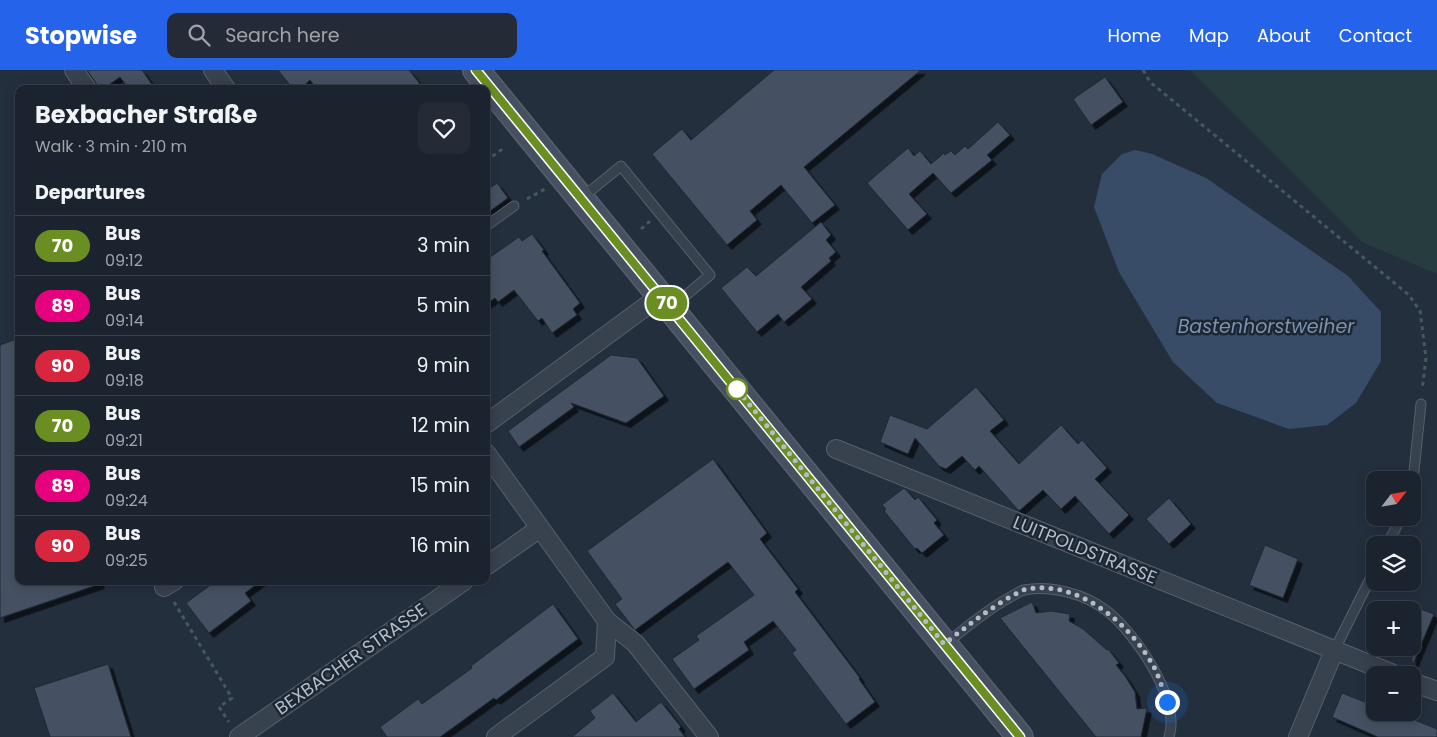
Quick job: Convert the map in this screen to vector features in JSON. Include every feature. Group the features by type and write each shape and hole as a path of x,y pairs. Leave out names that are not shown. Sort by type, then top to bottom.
{"main road":[{"path":"476,70 488,85"},
{"path":"490,87 1020,737"}],"street":[{"path":"213,70 223,85"},
{"path":"76,71 85,85"},
{"path":"490,421 666,302"},
{"name":"LUITPOLDSTRASSE","path":"836,449 1373,666"},
{"path":"490,459 607,620 635,643 709,737"},
{"path":"490,563 540,528"},
{"name":"BEXBACHER STRASSE","path":"239,737 458,585"},
{"path":"496,737 605,657 607,620"},
{"path":"1298,737 1334,651"},
{"path":"1421,685 1437,691"}],"lane":[{"path":"581,199 621,166 710,275 666,302"},
{"path":"490,223 514,206"},
{"path":"1414,471 1421,404"},
{"path":"1334,651 1366,587"},
{"path":"944,644 989,609 1022,590 1048,588 1077,595 1107,611 1134,640 1155,670 1167,702 1171,730 1168,737"}],"path":[{"path":"1143,70 1150,82 1409,295 1420,311 1426,358 1421,404"},
{"path":"490,158 505,147"},
{"path":"170,585 232,698 219,707 239,737"}],"green space":[{"path":"1190,70 1437,70 1437,274 1362,242"}],"water":[{"name":"Bastenhorstweiher","path":"1135,150 1152,154 1206,178 1348,276 1381,312 1381,361 1356,403 1327,425 1289,429 1217,403 1173,362 1119,272 1094,207 1102,174 1122,154"}],"building":[{"path":"87,70 142,70 152,85 126,85 120,77 109,85 97,85"},
{"path":"278,70 409,70 421,85 314,85 310,80 304,85 290,85"},
{"path":"774,70 921,70 804,167 835,205 812,223 781,185 750,211 757,220 727,245 652,154 682,129 691,140"},
{"path":"1105,77 1123,102 1091,125 1073,99"},
{"path":"998,122 1010,135 987,155 992,160 951,193 933,173 909,194 927,214 908,230 867,183 908,148 914,156 920,151 931,164 944,153 945,155 951,151 955,155 965,146 968,149"},
{"path":"497,183 508,198 490,211 490,188"},
{"path":"821,222 831,235 826,240 836,252 829,258 831,261 801,287 812,299 784,322 778,314 757,332 721,288 747,267 756,276"},
{"path":"532,234 580,303 573,309 577,315 552,333 542,318 538,321 514,290 498,302 495,298 490,301 490,257 519,237 522,241"},
{"path":"15,339 15,585 97,585 0,618 0,345"},
{"path":"611,355 637,358 664,396 626,423 571,403 574,407 519,447 508,431"},
{"path":"976,387 1004,420 990,431 1019,464 1061,425 1078,444 1082,440 1107,468 1095,479 1129,515 1109,534 1075,496 1061,509 1043,490 1019,511 979,466 975,470 962,456 946,469 939,466 915,438 908,454 880,442 890,415 927,429"},
{"path":"713,459 767,533 760,539 798,589 795,592 860,678 875,702 846,724 792,653 796,650 773,621 744,642 749,650 694,689 672,659 699,640 696,636 754,595 728,562 635,630 615,604 622,599 587,551"},
{"path":"904,488 915,500 918,497 937,520 934,523 944,535 922,553 917,548 915,549 884,511 886,509 882,505"},
{"path":"1169,498 1191,524 1169,544 1146,519"},
{"path":"1265,545 1298,559 1283,598 1249,585"},
{"path":"211,585 256,585 245,593 251,601 209,633 186,603"},
{"path":"1032,602 1036,613 1051,611 1070,614 1069,621 1083,629 1108,649 1119,663 1116,665 1135,692 1137,709 1147,708 1141,737 1096,737 1000,618"},
{"path":"553,604 578,639 496,700 494,698 440,737 387,737 380,727 418,699 422,704 472,668 471,666"},
{"path":"1421,609 1434,614 1421,645"},
{"path":"1412,656 1416,656 1413,664"},
{"path":"108,664 131,737 50,737 34,688"},
{"path":"613,693 636,722 661,702 681,727 679,729 685,737 572,737 595,718 590,711"},
{"path":"1342,693 1366,702 1366,721 1417,721 1437,729 1437,737 1378,737 1332,717"}],"bus line":[{"name":"70","path":"476,70 488,85"},
{"name":"70","path":"490,87 1020,737"}],"route":[{"path":"737,389 732,383 944,644 989,609 1022,590 1048,588 1077,595 1107,611 1134,640 1155,670 1167,702"}]}
